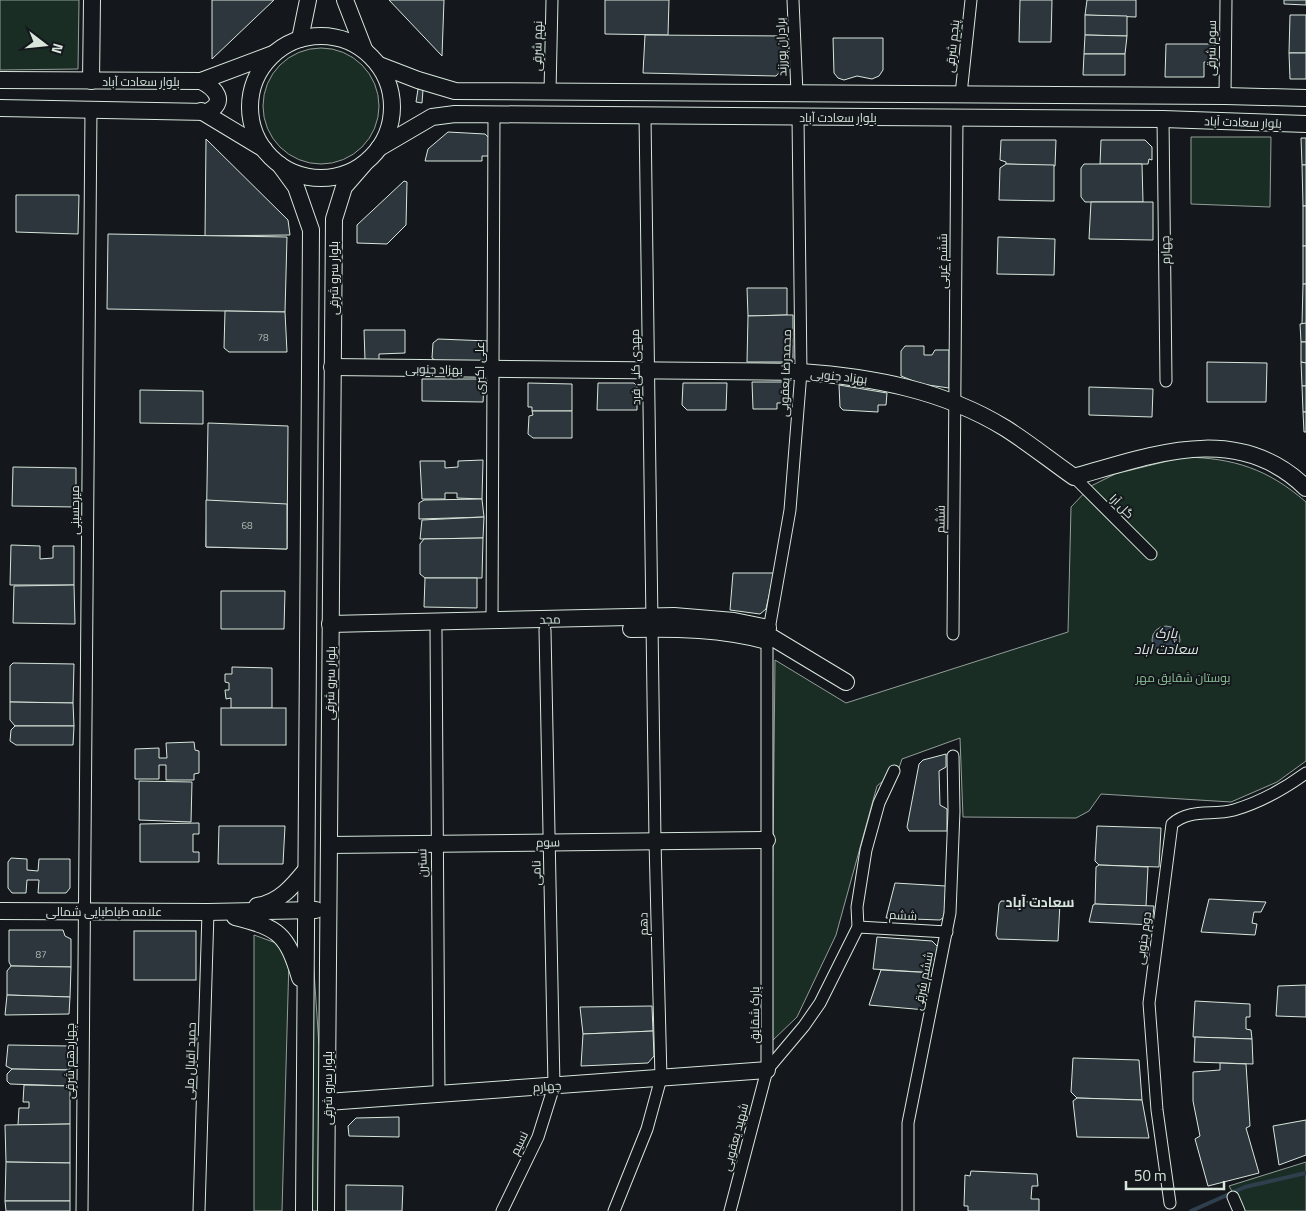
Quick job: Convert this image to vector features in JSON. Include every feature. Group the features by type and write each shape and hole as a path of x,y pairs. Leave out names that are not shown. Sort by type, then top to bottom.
{"main road":[{"path":"91,81 92,0"},
{"path":"300,38 308,0"},
{"path":"345,0 364,49"},
{"path":"201,111 264,149 280,165 300,175 322,178 344,174 364,164 379,148 389,128 392,107 389,85 379,65 364,49 344,39 322,35 300,38 276,52 264,64 254,84 250,107 254,129 264,149"},
{"name":"بلوار سعادت آباد","path":"0,80 201,81 276,52"},
{"name":"بلوار سعادت آباد","path":"379,65 418,80 455,91 1306,98"},
{"path":"0,108 201,111 213,109 217,101 215,88 201,81"},
{"path":"753,116 749,103 750,98 757,93"},
{"name":"بلوار سعادت آباد","path":"379,148 432,117 494,115 1163,119 1306,124"},
{"name":"بلوار سرو شرقی","path":"326,1211 334,219 344,187 364,164"},
{"name":"بلوار سرو شرقی","path":"280,165 296,187 311,230 304,1211"},
{"name":"بهزاد جنوبی","path":"332,367 648,372 800,372 850,375 893,383 956,405 1005,428 1074,477"},
{"path":"1074,477 1167,451 1211,448 1267,461 1286,471 1306,488"},
{"name":"مجد","path":"330,628 651,623 768,635 846,682"},
{"name":"سوم","path":"329,845 767,840"},
{"name":"علامه طباطبایی شمالی","path":"208,912 273,902 290,889 306,870"},
{"name":"علامه طباطبایی شمالی","path":"0,911 208,912 328,910"},
{"name":"علامه طباطبایی شمالی","path":"208,912 257,922 272,929 291,950 305,995"},
{"name":"چهارم","path":"327,1102 768,1070"}],"street":[{"name":"نهم شرقی","path":"550,92 552,0"},
{"name":"برادران پورزند","path":"793,0 796,93"},
{"name":"پنجم شرقی","path":"961,94 971,0"},
{"name":"سوم شرقی","path":"1224,96 1226,0"},
{"name":"میرحسینی","path":"84,911 91,110"},
{"name":"علی اکبری","path":"492,625 494,115"},
{"name":"مهدی کنی فرد","path":"645,116 651,623"},
{"name":"محمدرضا یعقوبی","path":"768,635 790,510 800,372 798,117"},
{"name":"ششم غربی","path":"956,405 957,118"},
{"name":"چهارم","path":"1163,119 1166,381"},
{"name":"ششم","path":"953,634 956,405"},
{"name":"گل آرا","path":"1074,477 1151,554"},
{"name":"دهم","path":"614,1211 648,1130 661,1078 654,841 651,623"},
{"name":"نامی","path":"544,625 554,1086"},
{"name":"نسترن","path":"436,626 439,1094"},
{"name":"پارک شقایق","path":"768,635 768,1070"},
{"name":"ششم شرقی","path":"908,1211 908,1123 947,932 952,892 954,811 952,756"},
{"path":"768,1070 820,1003 858,927 857,907 866,850 879,803 894,771"},
{"name":"دوم جنوبی","path":"1170,1203 1157,1110 1149,1002 1172,824 1186,814 1232,811 1257,802 1306,773"},
{"name":"چهاردهم شرقی","path":"82,1211 84,911"},
{"name":"حمید اقبال ملی","path":"199,1211 208,912"},
{"name":"ششم","path":"858,927 947,932"},
{"name":"شهید یعقوبی","path":"730,1211 768,1070"},
{"name":"نسیم","path":"502,1211 538,1137 554,1086"},
{"path":"1233,1197 1239,1211"}],"green space":[{"path":"0,0 79,0 78,69 0,70"},
{"path":"321,48 343,53 362,65 374,84 379,106 374,128 362,147 343,159 321,164 299,159 280,147 268,128 263,106 268,84 280,65 299,53"},
{"path":"1191,137 1271,137 1270,207 1191,204"},
{"name":"بوستان شقایق مهر","path":"1184,457 1219,460 1250,467 1278,481 1306,502 1306,761 1277,782 1231,802 1101,794 1089,811 1076,818 963,817 960,738 902,759 899,768 877,786 836,935 797,1017 771,1042 775,660 846,703 1068,632 1071,507 1091,486 1115,474"},
{"path":"254,935 276,943 289,959 282,1211 254,1211"},
{"path":"312,941 319,1046 318,1211 312,1211"},
{"path":"1306,1162 1306,1211 1243,1211 1229,1186"}],"water":[{"name":"پارک سعادت اباد","path":"1166,626 1176,630 1180,640 1176,650 1166,654 1156,650 1152,640 1156,630"}],"building":[{"path":"212,0 274,0 212,59"},
{"path":"389,0 444,0 442,56"},
{"path":"605,0 669,0 668,35 605,34"},
{"path":"1020,0 1052,0 1051,42 1019,42"},
{"path":"1087,0 1136,0 1136,17 1085,15"},
{"path":"1284,0 1306,0 1306,5 1284,4"},
{"path":"1085,15 1127,16 1127,36 1085,35"},
{"path":"1290,15 1306,15 1306,53 1289,53"},
{"path":"645,35 788,36 789,62 776,76 643,73"},
{"path":"1085,35 1127,36 1125,54 1084,54"},
{"path":"833,38 883,38 883,70 879,76 872,79 857,76 844,80 838,78 834,73"},
{"path":"1166,44 1215,44 1215,62 1204,62 1204,77 1165,77"},
{"path":"1289,53 1306,53 1306,79 1290,79"},
{"path":"1084,54 1125,54 1125,75 1083,75"},
{"path":"418,89 423,90 422,103 416,102"},
{"path":"448,132 485,134 489,138 489,156 482,156 482,161 425,161 428,149"},
{"path":"1301,138 1306,138 1306,165 1302,165"},
{"path":"206,139 288,220 290,235 205,236"},
{"path":"1001,140 1056,140 1055,166 1006,164 1006,162 1000,160"},
{"path":"1101,140 1145,140 1152,147 1152,160 1149,159 1148,164 1100,164"},
{"path":"1006,164 1054,165 1054,201 999,200 1000,168"},
{"path":"1084,164 1142,164 1143,202 1085,202 1081,197 1081,168"},
{"path":"1302,165 1306,165 1306,206 1303,206"},
{"path":"404,181 407,182 406,225 387,244 357,243 357,225"},
{"path":"16,195 79,195 78,234 16,232"},
{"path":"1091,202 1153,202 1153,240 1089,239"},
{"path":"1303,206 1306,206 1306,246 1303,246"},
{"path":"108,234 287,237 285,312 107,309"},
{"path":"998,237 1055,239 1054,275 997,274"},
{"path":"1303,246 1306,246 1306,284 1303,284"},
{"path":"1303,284 1306,284 1306,324 1302,324"},
{"path":"747,288 787,288 787,315 748,316"},
{"path":"225,311 285,312 287,352 229,352 224,348"},
{"path":"793,315 793,362 747,362 748,316"},
{"path":"1306,323 1306,342 1301,342 1300,324"},
{"path":"364,330 405,330 405,353 379,354 379,361 365,360"},
{"path":"438,339 489,341 487,362 436,361 432,358 433,343"},
{"path":"1301,342 1306,342 1306,363 1301,362"},
{"path":"905,346 924,346 924,355 932,355 935,350 949,350 949,388 921,384 901,376 901,351"},
{"path":"1207,362 1267,363 1266,402 1207,402"},
{"path":"1301,362 1306,363 1306,386 1302,386"},
{"path":"422,379 478,379 484,385 483,402 422,401"},
{"path":"752,382 787,382 790,385 790,392 787,391 788,403 777,403 777,409 753,409"},
{"path":"528,383 572,384 572,411 532,411 532,407 528,407"},
{"path":"598,383 634,383 637,386 637,410 597,410"},
{"path":"683,383 727,383 726,410 687,410 682,405"},
{"path":"839,385 887,393 886,405 878,405 878,412 843,410 840,407"},
{"path":"1302,386 1306,386 1306,412 1303,412"},
{"path":"1089,387 1153,389 1152,417 1089,415"},
{"path":"140,390 203,391 203,424 140,423"},
{"path":"532,411 572,411 572,438 533,438 528,434 529,416 533,415"},
{"path":"1303,412 1306,412 1306,432 1304,432"},
{"path":"208,423 288,426 287,549 206,547"},
{"path":"483,460 482,499 457,498 457,493 445,493 445,499 422,499 420,461 445,461 445,468 458,467 458,461"},
{"path":"13,467 76,468 76,507 12,506"},
{"path":"482,499 484,517 419,519 419,503 424,500"},
{"path":"206,500 287,504 287,549 206,547"},
{"path":"484,517 483,538 420,539 422,520"},
{"path":"483,538 482,578 425,578 420,574 420,544 424,539"},
{"path":"11,545 40,546 40,559 53,558 53,546 74,546 74,585 10,585"},
{"path":"733,573 774,573 766,609 760,614 730,610"},
{"path":"425,578 477,578 477,608 424,607"},
{"path":"74,585 75,624 13,623 14,586"},
{"path":"221,591 285,591 284,629 221,629"},
{"path":"13,663 74,664 73,703 10,702 10,666"},
{"path":"232,667 272,668 272,708 231,708 231,698 226,699 225,690 229,690 229,683 225,682 225,674 232,674"},
{"path":"10,702 73,703 74,726 15,726 10,720"},
{"path":"221,708 286,708 286,745 221,745"},
{"path":"15,726 74,726 73,745 16,745 10,741 11,730"},
{"path":"194,742 195,750 199,751 199,773 194,774 194,780 166,780 166,765 159,765 159,779 135,779 135,749 159,748 159,758 167,758 166,743"},
{"path":"946,754 946,767 939,771 940,805 947,809 947,831 909,831 907,827 919,764 923,760"},
{"path":"139,781 192,782 191,822 139,820"},
{"path":"199,823 199,834 193,834 193,852 199,852 199,862 140,862 140,824"},
{"path":"219,826 285,826 283,864 218,864"},
{"path":"1097,826 1161,828 1159,867 1099,865 1095,861"},
{"path":"11,858 27,859 27,870 38,871 39,859 70,859 70,888 66,893 38,893 39,880 27,880 26,893 12,893 8,888 8,862"},
{"path":"1099,865 1148,867 1146,906 1095,904 1096,867"},
{"path":"895,883 946,886 944,917 940,920 886,918"},
{"path":"1209,899 1266,902 1261,912 1254,912 1252,923 1257,924 1255,935 1201,932"},
{"path":"1001,901 1060,903 1058,941 998,939 996,935 999,904"},
{"path":"1093,905 1154,906 1152,925 1089,922"},
{"path":"9,930 63,930 65,936 71,939 71,967 11,966 9,962"},
{"path":"134,931 196,931 196,980 134,980"},
{"path":"877,937 932,941 939,948 935,973 873,969"},
{"path":"11,966 71,967 70,997 7,995 7,971"},
{"path":"881,970 935,973 926,1010 869,1005"},
{"path":"1306,985 1306,1017 1276,1016 1278,986"},
{"path":"7,995 70,997 69,1014 5,1015"},
{"path":"1195,1001 1250,1004 1250,1017 1246,1017 1246,1029 1251,1030 1252,1039 1193,1037"},
{"path":"652,1006 653,1031 583,1034 580,1007"},
{"path":"653,1031 654,1056 648,1063 581,1066 583,1034"},
{"path":"1195,1037 1252,1039 1253,1064 1194,1062"},
{"path":"8,1045 70,1046 70,1070 12,1069 6,1066"},
{"path":"1073,1058 1139,1060 1142,1100 1077,1098 1071,1092"},
{"path":"1220,1063 1246,1064 1250,1126 1246,1128 1259,1173 1208,1186 1195,1139 1200,1136 1193,1101 1193,1072 1220,1070"},
{"path":"12,1069 70,1070 70,1086 10,1084 7,1081 7,1074"},
{"path":"24,1085 70,1086 70,1124 18,1125 19,1108 29,1108 29,1102 23,1102"},
{"path":"1077,1098 1142,1100 1149,1138 1077,1137 1073,1101"},
{"path":"399,1117 399,1137 349,1136 348,1126 356,1118"},
{"path":"1306,1120 1306,1155 1279,1165 1273,1126"},
{"path":"70,1124 70,1163 6,1162 5,1125"},
{"path":"6,1162 70,1163 70,1201 5,1201"},
{"path":"971,1171 1037,1174 1038,1186 1032,1186 1031,1199 1039,1199 1039,1211 968,1211 968,1206 964,1206 965,1175 970,1176"},
{"path":"346,1185 403,1186 402,1211 346,1211"},
{"path":"5,1201 70,1201 70,1211 6,1211"}],"waterway":[{"path":"1191,1211 1245,1187 1306,1173"}],"district":[{"name":"سعادت آباد","path":"1040,901"}]}
